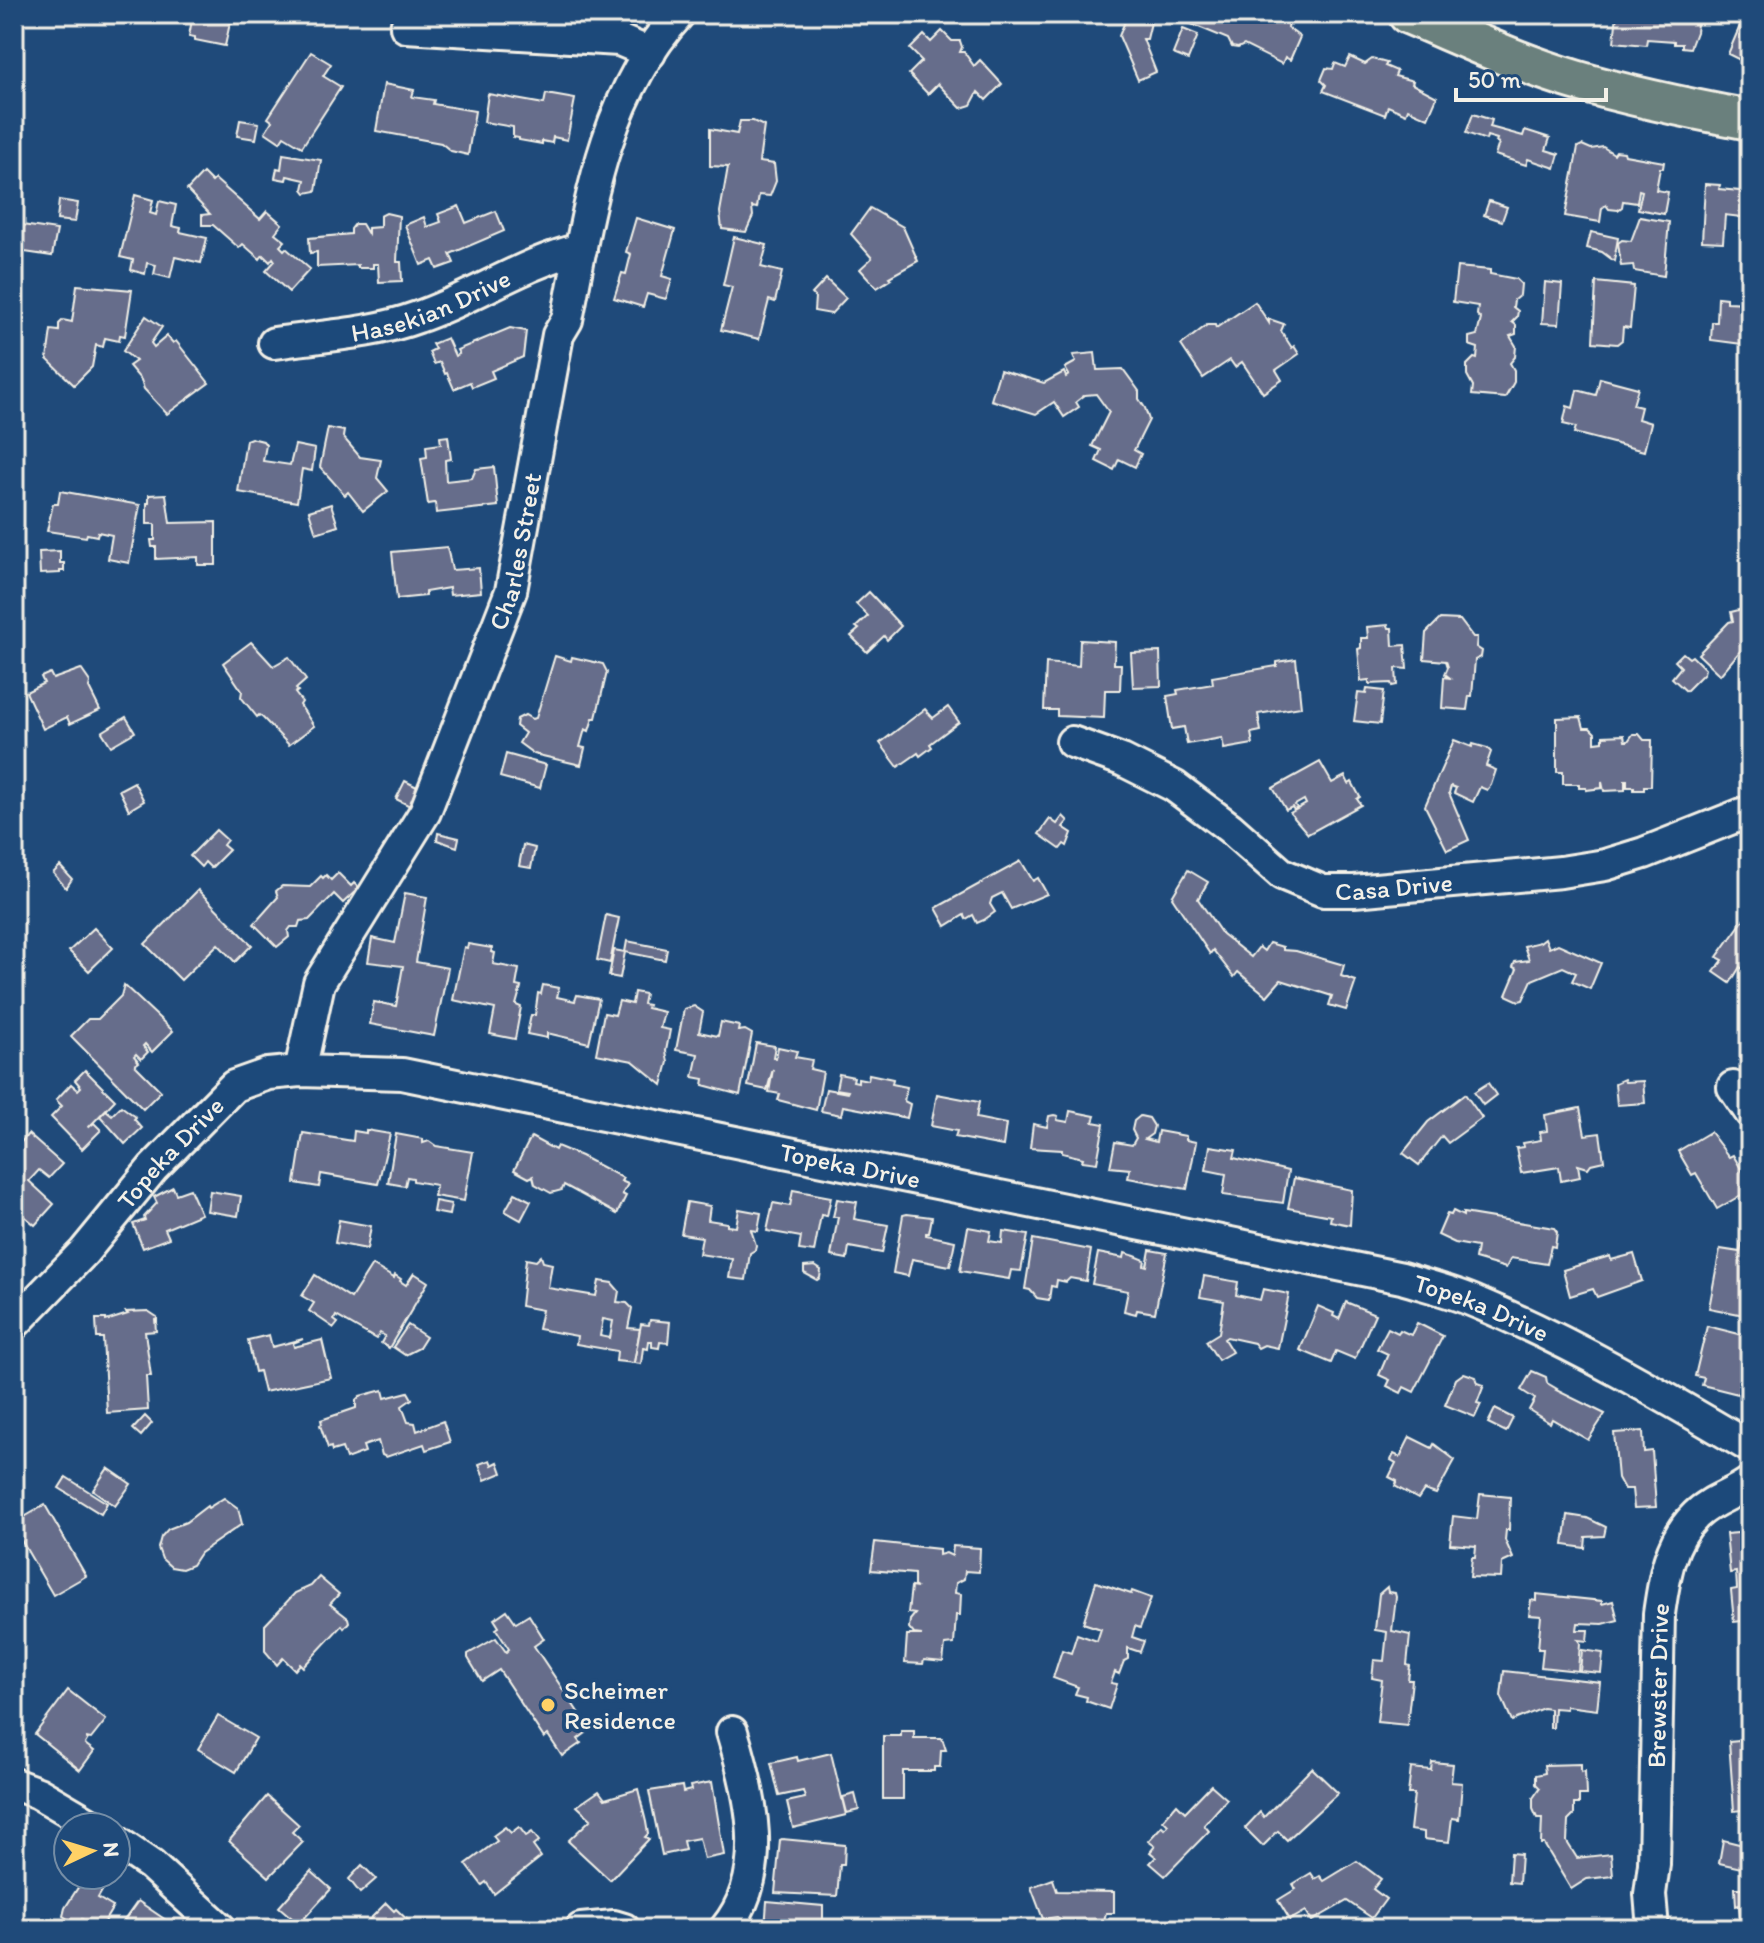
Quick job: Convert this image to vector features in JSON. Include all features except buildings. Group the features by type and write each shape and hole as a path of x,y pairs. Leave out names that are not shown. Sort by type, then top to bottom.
{"main road":[{"path":"1408,14 1573,79 1660,102 1750,120"}],"street":[{"name":"Charles Street","path":"300,1071 319,983 425,812 511,591 558,335 567,320 608,136 628,87 679,14"},
{"path":"406,27 619,40 650,53"},
{"name":"Hasekian Drive","path":"274,343 382,328 416,318 448,306 553,255 581,249"},
{"name":"Casa Drive","path":"1072,742 1122,760 1174,786 1230,828 1282,874 1323,891 1354,891 1561,872 1605,865 1750,811"},
{"name":"Topeka Drive","path":"14,1324 84,1252 153,1168 234,1086 268,1074 300,1071 402,1074 1402,1278 1476,1302 1549,1336 1662,1394 1750,1447"},
{"path":"1733,1087 1750,1112"},
{"name":"Brewster Drive","path":"1653,1929 1650,1894 1654,1864 1659,1614 1664,1574 1677,1540 1696,1515 1750,1482"},
{"path":"725,1929 743,1897 755,1852 754,1832 732,1732"},
{"path":"14,1784 38,1793 69,1811"},
{"path":"132,1852 151,1865 221,1929"},
{"path":"581,1929 614,1926 624,1929"}],"place":[{"name":"Scheimer Residence","path":"548,1705"}]}
